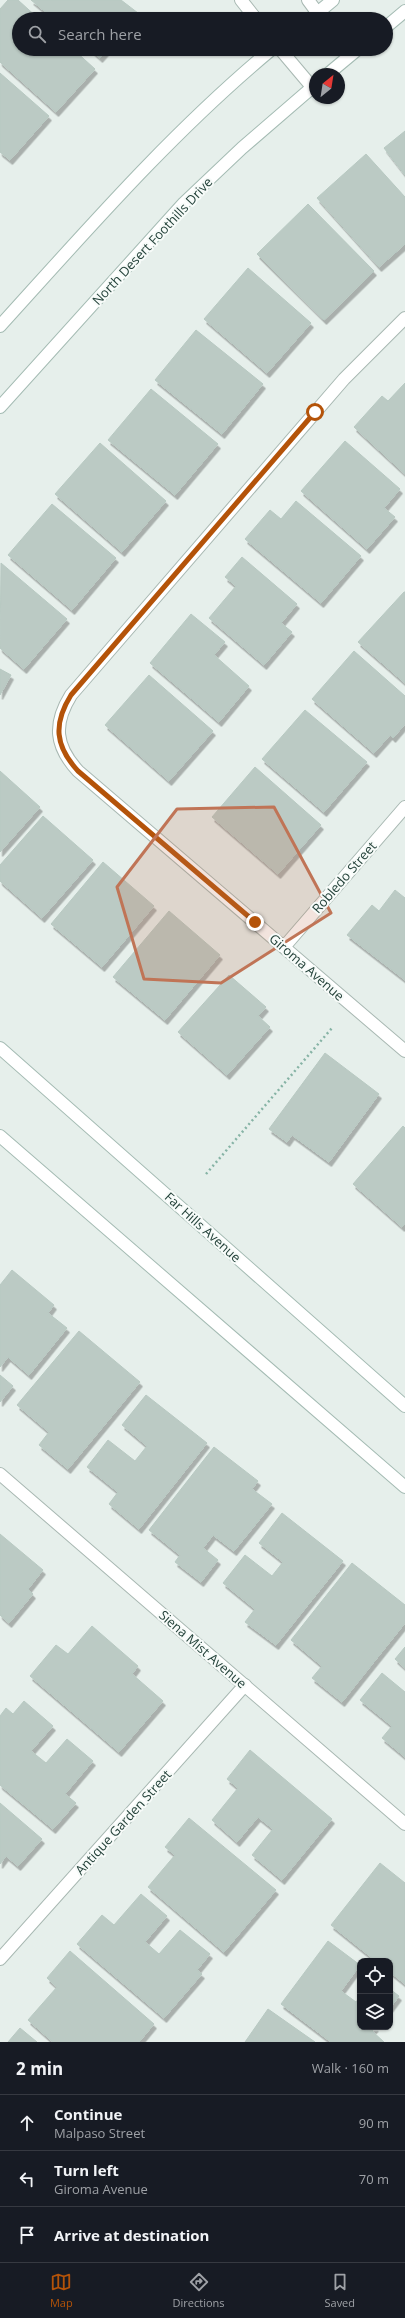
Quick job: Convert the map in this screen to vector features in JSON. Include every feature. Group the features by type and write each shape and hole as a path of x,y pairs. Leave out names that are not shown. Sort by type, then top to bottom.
{"street":[{"path":"241,0 250,12"},
{"path":"308,0 314,12"},
{"path":"321,12 333,0"},
{"path":"393,21 405,12"},
{"path":"0,326 168,144 234,81 264,56"},
{"path":"286,56 309,82"},
{"path":"334,68 347,56"},
{"name":"North Desert Foothills Drive","path":"0,407 184,203 242,148 309,89"},
{"name":"Giroma Avenue","path":"405,318 344,379 71,695 64,707 59,721 61,747 67,759 78,771 405,1051"},
{"name":"Robledo Street","path":"284,947 405,807"},
{"name":"Far Hills Avenue","path":"0,1048 405,1406"},
{"path":"0,1136 405,1487"},
{"name":"Siena Mist Avenue","path":"0,1474 405,1824"},
{"name":"Antique Garden Street","path":"0,1959 245,1686"}],"path":[{"path":"206,1174 332,1028"}],"highlighted area":[{"path":"274,807 331,913 221,983 144,979 117,887 177,809"}],"building":[{"path":"8,0 18,0 31,12 12,12 12,56 81,56 95,69 56,112 0,62 0,9"},
{"path":"31,0 121,0 137,12 46,12"},
{"path":"0,73 49,116 10,160 0,152"},
{"path":"405,131 405,175 384,148"},
{"path":"366,154 405,197 405,244 379,267 317,198"},
{"path":"308,204 374,271 324,320 257,254"},
{"path":"248,268 311,323 267,373 204,319"},
{"path":"196,330 263,384 222,434 155,380"},
{"path":"405,383 405,474 354,427 382,396 388,401"},
{"path":"151,389 218,444 175,495 108,440"},
{"path":"345,441 400,489 384,508 395,517 367,549 301,491"},
{"path":"100,443 166,501 122,552 55,494"},
{"path":"296,501 361,556 321,603 245,539 270,510 281,519"},
{"path":"52,504 116,558 72,610 8,555"},
{"path":"242,557 297,604 281,623 292,632 264,665 209,618 236,586 225,577"},
{"path":"1,563 67,619 24,669 0,648"},
{"path":"405,592 405,683 358,642"},
{"path":"191,614 225,642 214,655 249,686 219,722 150,663"},
{"path":"354,651 405,696 405,724 393,738 390,735 374,753 312,699"},
{"path":"0,669 11,675 0,695"},
{"path":"149,675 213,731 169,781 105,725"},
{"path":"305,710 367,762 324,812 262,759"},
{"path":"255,767 321,825 278,874 212,817"},
{"path":"0,771 40,807 0,852"},
{"path":"43,816 93,860 42,918 0,881 0,865"},
{"path":"103,862 154,906 102,967 51,924"},
{"path":"395,890 405,898 405,980 347,935 372,905 379,911"},
{"path":"169,911 220,955 165,1020 113,977"},
{"path":"229,975 266,1007 258,1016 270,1027 227,1075 178,1032"},
{"path":"325,1053 379,1094 329,1162 292,1135 287,1142 269,1129"},
{"path":"403,1126 405,1128 405,1224 402,1227 353,1184"},
{"path":"12,1270 54,1305 48,1313 67,1328 29,1375 8,1357 0,1367 0,1285"},
{"path":"79,1331 140,1382 68,1469 39,1445 49,1432 17,1405"},
{"path":"0,1375 13,1386 0,1402"},
{"path":"146,1395 207,1443 139,1529 109,1504 118,1492 87,1467 108,1440 135,1461 147,1446 122,1425"},
{"path":"214,1447 258,1481 252,1489 272,1504 234,1551 213,1535 203,1548 218,1560 201,1582 175,1562 180,1555 149,1530"},
{"path":"282,1513 343,1561 276,1645 245,1622 255,1609 223,1583 245,1555 272,1576 283,1562 259,1543"},
{"path":"0,1534 43,1570 28,1589 33,1594 9,1623 0,1615"},
{"path":"352,1563 405,1605 405,1623 342,1702 312,1678 322,1666 291,1640"},
{"path":"92,1626 138,1666 132,1674 163,1701 119,1752 30,1676 56,1645 68,1654"},
{"path":"405,1647 405,1668 395,1659"},
{"path":"382,1673 405,1692 405,1757 382,1738 392,1726 360,1700"},
{"path":"24,1701 53,1726 31,1751 46,1763 67,1739 93,1761 65,1794 76,1803 53,1829 0,1785 0,1716 6,1708 13,1714"},
{"path":"250,1750 332,1819 282,1880 252,1855 273,1829 258,1817 237,1842 212,1820 238,1788 227,1779"},
{"path":"0,1803 42,1839 18,1866 6,1856 0,1864"},
{"path":"189,1818 276,1890 224,1952 148,1887 175,1855 165,1847"},
{"path":"380,1863 405,1883 405,1984 393,1974 393,1958 372,1958 331,1925"},
{"path":"141,1894 167,1916 145,1942 159,1954 180,1930 210,1954 197,1970 202,1974 164,2018 77,1944 102,1915 114,1925"},
{"path":"328,1941 357,1963 357,1969 341,1991 356,2002 357,2001 357,2030 373,2030 372,2031 384,2042 331,2042 281,2004"},
{"path":"70,1951 154,2024 139,2042 53,2042 28,2020 57,1987 47,1978"},
{"path":"393,1991 399,1996 393,2004"},
{"path":"268,2009 315,2042 245,2042"},
{"path":"20,2028 37,2042 8,2042"}],"route":[{"path":"255,922 78,771 67,759 61,747 59,721 64,707 71,695 315,412"}]}
